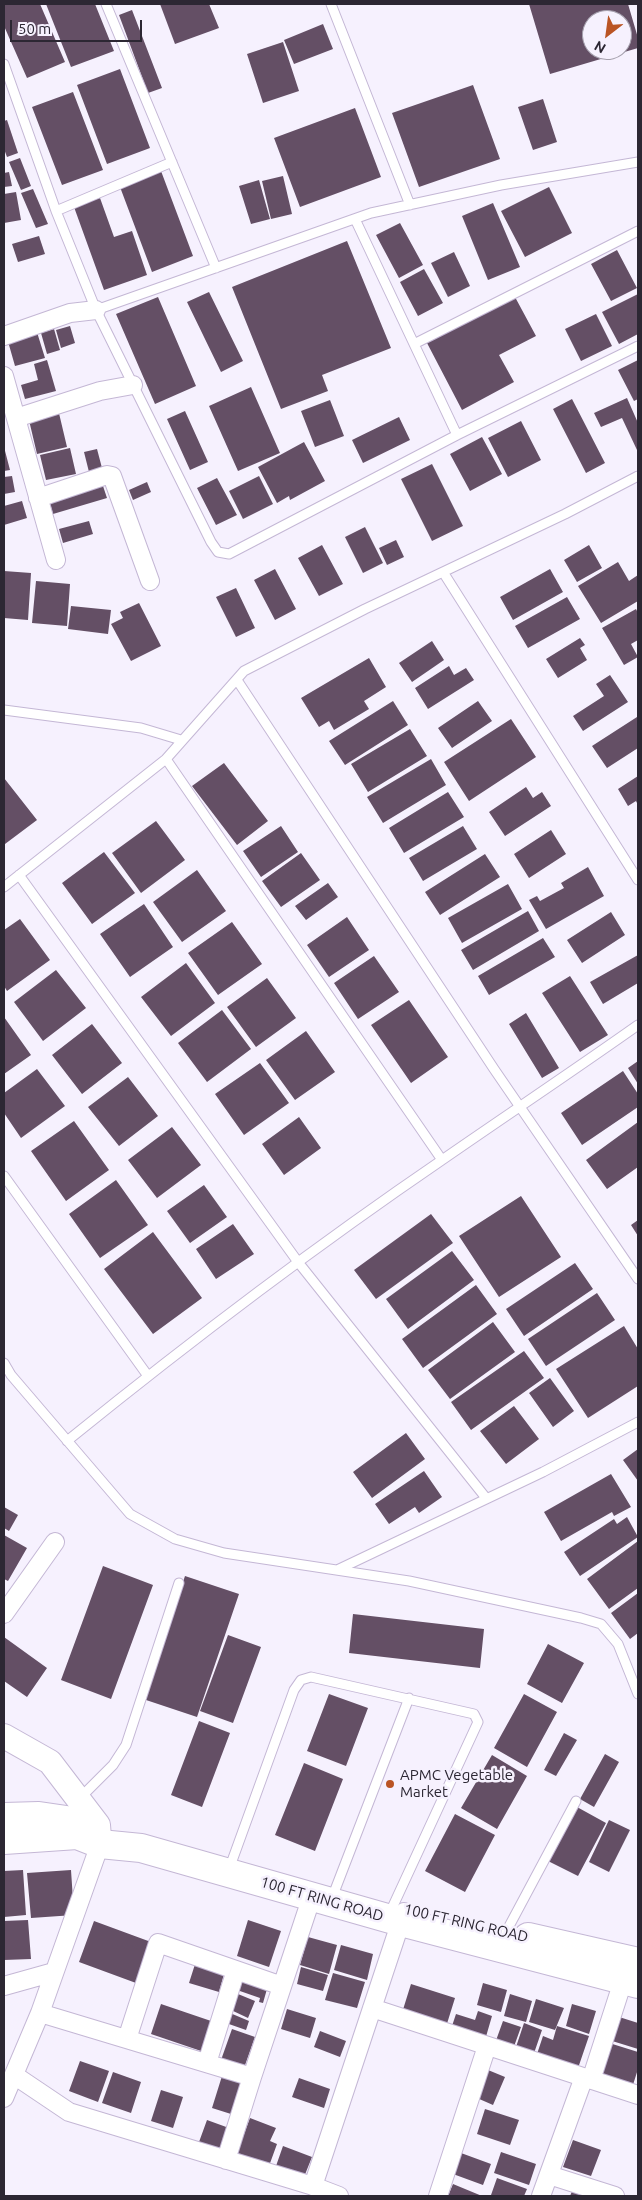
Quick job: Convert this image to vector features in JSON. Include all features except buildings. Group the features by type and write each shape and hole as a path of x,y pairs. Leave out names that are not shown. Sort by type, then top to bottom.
{"main road":[{"name":"100 FT RING ROAD","path":"4,1818 39,1816 141,1848 400,1912 633,1976"},
{"name":"100 FT RING ROAD","path":"4,1840 99,1834 232,1861 324,1893"},
{"name":"100 FT RING ROAD","path":"400,1912 506,1932 633,1976"}],"street":[{"path":"4,336 70,313 96,310"},
{"path":"4,376 56,560"},
{"path":"16,418 100,391 133,385"},
{"path":"38,498 107,475 112,476 150,582"},
{"path":"4,1614 55,1542"},
{"path":"4,1736 50,1762 79,1799 99,1834 40,2012 4,2098"},
{"path":"226,2160 282,1986 324,1893"},
{"path":"313,2186 372,2008 400,1912"},
{"path":"127,2039 158,1943 282,1986"},
{"path":"207,2064 236,1970"},
{"path":"4,1986 54,1972"},
{"path":"541,2196 587,2078 633,1976"},
{"path":"372,2008 638,2095"},
{"path":"40,2012 252,2077"},
{"path":"438,2196 487,2046"},
{"path":"14,2075 69,2112 313,2186 339,2196"},
{"path":"549,2175 615,2196"}],"lane":[{"path":"106,4 216,268"},
{"path":"331,4 410,205"},
{"path":"4,64 56,211 96,310 211,542 218,552 229,554 457,435 638,346"},
{"path":"56,211 172,162"},
{"path":"96,310 355,219 501,185 638,162"},
{"path":"355,219 457,435"},
{"path":"414,344 638,231"},
{"path":"4,887 166,759 181,740 244,672 365,609 637,479"},
{"path":"443,572 638,880"},
{"path":"236,680 521,1108 638,1279"},
{"path":"4,710 140,728 181,740"},
{"path":"166,759 442,1160"},
{"path":"19,875 298,1262 486,1498"},
{"path":"67,1441 148,1376 298,1262 638,1025"},
{"path":"4,1176 148,1376"},
{"path":"4,1363 11,1375 130,1514 175,1539 224,1552 409,1581 601,1624 618,1644 638,1694"},
{"path":"337,1570 542,1472 638,1422"},
{"path":"79,1799 113,1765 126,1745 179,1582"},
{"path":"232,1861 294,1690 301,1680 311,1677 474,1714 478,1722 400,1912"},
{"path":"324,1893 409,1698"},
{"path":"506,1932 576,1801"}],"place":[{"name":"APMC Vegetable Market","path":"390,1784"}]}
